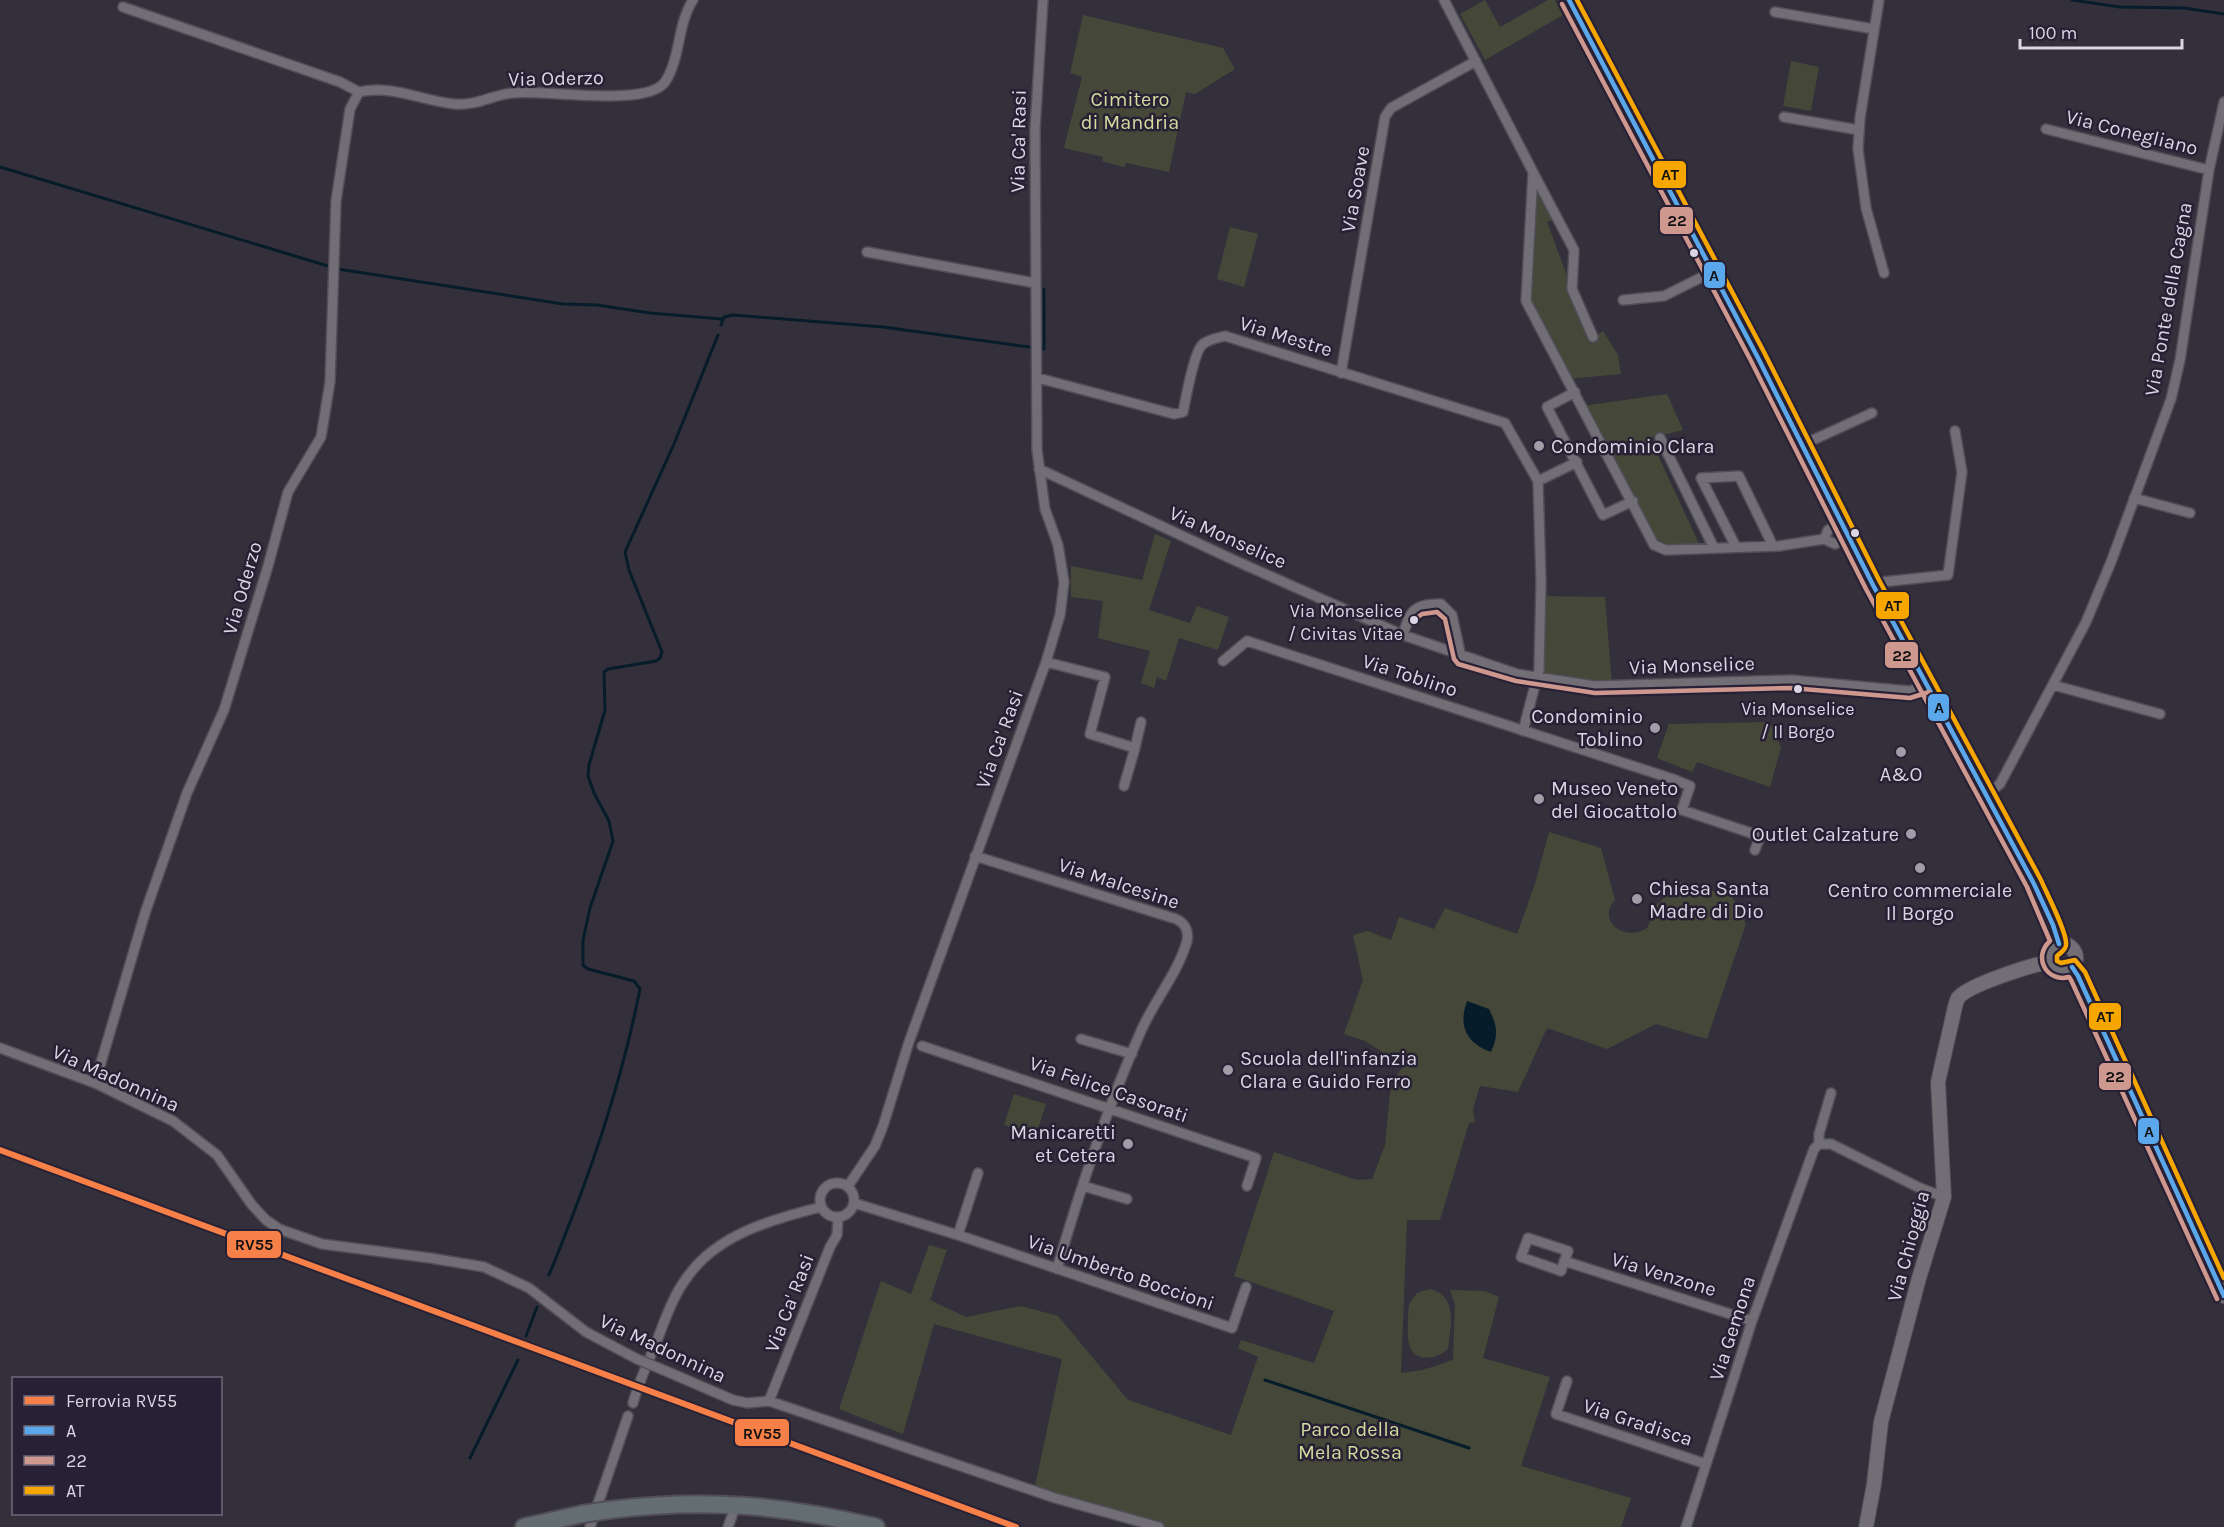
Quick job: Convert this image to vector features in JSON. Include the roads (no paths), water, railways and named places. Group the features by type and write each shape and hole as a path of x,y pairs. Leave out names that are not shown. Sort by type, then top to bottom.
{"highway":[{"path":"524,1527 586,1521 609,1510 669,1504 744,1504 802,1511 876,1527"}],"street":[{"name":"Via Oderzo","path":"123,7 340,82 359,92 370,89 455,104 483,102 511,93 634,96 654,90 664,83 673,62 685,12 693,0"},
{"name":"Via Ca' Rasi","path":"848,1186 875,1146 883,1126 909,1042 1046,662 1060,615 1064,582 1058,545 1045,509 1039,469 1035,283 1035,129 1043,0"},
{"path":"1444,0 1574,250 1572,289 1593,337"},
{"path":"1569,0 1873,585 2034,884 2059,944"},
{"path":"1879,0 1858,149 1866,208 1884,273"},
{"path":"1775,12 1874,29"},
{"name":"Via Soave","path":"1341,373 1385,117 1391,108 1476,61"},
{"name":"Via Oderzo","path":"95,1083 145,912 187,793 224,710 288,492 321,437 330,382 336,201 350,109 359,92"},
{"name":"Via Ponte della Cagna","path":"1986,795 2000,784 2086,622 2171,399 2209,170 2224,102"},
{"path":"1784,117 1859,130"},
{"name":"Via Conegliano","path":"2046,129 2209,170"},
{"path":"1533,172 1526,301 1654,544 1666,549 1773,546 1824,539 1835,544 1850,537"},
{"path":"867,252 1035,283"},
{"path":"1623,300 1664,296 1712,272"},
{"name":"Via Mestre","path":"1038,378 1173,414 1183,412 1197,354 1202,344 1213,338 1225,336 1505,423 1538,481 1541,582 1538,678"},
{"path":"1575,392 1548,408 1603,514 1633,501"},
{"path":"1802,445 1872,412"},
{"path":"1873,585 1948,575 1962,472 1955,431"},
{"path":"1660,438 1714,548"},
{"path":"1538,481 1577,462"},
{"name":"Via Monselice","path":"1039,469 1236,561 1403,635 1461,657 1517,674 1595,686 1791,680 1910,691 1926,685"},
{"path":"1680,480 1739,476 1773,546"},
{"path":"1701,477 1736,547"},
{"path":"2134,498 2190,513"},
{"path":"1824,539 1828,530 1842,523"},
{"path":"1403,635 1409,615 1414,609 1431,604 1441,604 1452,615 1461,657"},
{"name":"Via Toblino","path":"1222,661 1247,641 1690,786 1682,810 1760,836 1755,850"},
{"path":"1046,662 1105,677 1090,734 1135,748"},
{"path":"1523,731 1538,678"},
{"path":"2053,685 2160,714"},
{"path":"1124,786 1141,722"},
{"name":"Via Malcesine","path":"975,856 1182,922 1187,931 1188,938 1181,956 1131,1054 1110,1108 1057,1269"},
{"path":"2059,944 2066,944 2074,951 2076,961 2069,970 2059,972 2051,966 2048,958 2051,949 2059,944"},
{"name":"Via Chioggia","path":"1866,1527 1874,1484 1881,1422 1919,1278 1944,1197 1938,1082 1958,999 1974,988 2006,975 2049,962"},
{"path":"2072,968 2078,976 2159,1149 2224,1296"},
{"path":"1082,1039 1131,1054"},
{"name":"Via Felice Casorati","path":"922,1046 1256,1158 1247,1186"},
{"name":"Via Madonnina","path":"0,1048 95,1083 173,1121 217,1155 252,1205 266,1220 279,1229 322,1244 430,1258 484,1268 529,1288 586,1332 637,1359 733,1400 747,1403 769,1401 1055,1498 1159,1527"},
{"name":"Via Gemona","path":"1686,1527 1752,1321 1809,1157 1819,1144 1819,1134 1831,1093"},
{"path":"1819,1144 1831,1144 1920,1188 1944,1197"},
{"path":"958,1235 978,1173"},
{"path":"837,1183 848,1186 853,1194 854,1203 851,1211 838,1218 828,1215 821,1207 820,1196 826,1186 837,1183"},
{"path":"1083,1186 1127,1198"},
{"name":"Via Umberto Boccioni","path":"854,1203 958,1235 1232,1328 1246,1287"},
{"path":"633,1403 669,1309 687,1276 698,1264 711,1252 736,1236 760,1225 821,1207"},
{"name":"Via Ca' Rasi","path":"769,1401 830,1247 837,1235 838,1218"},
{"name":"Via Venzone","path":"1528,1238 1568,1251 1564,1261 1561,1271 1521,1257 1528,1238"},
{"name":"Via Venzone","path":"1564,1261 1752,1321"},
{"name":"Via Gradisca","path":"1567,1381 1556,1414 1706,1464"},
{"path":"586,1521 628,1416"},
{"path":"728,1527 733,1514"}],"water":[{"path":"1467,1001 1489,1009 1492,1015 1496,1035 1491,1052 1475,1044 1466,1032 1463,1018"}],"waterway":[{"path":"2072,0 2120,7 2184,8 2224,14"},
{"path":"0,167 338,269 563,304 597,305 650,313 722,319"},
{"path":"721,325 724,317 733,315 883,327 1044,349 1044,289"},
{"path":"549,1275 602,1134 623,1063 640,989 634,981 588,969 583,965 583,940 590,908 613,841 609,821 588,776 605,710 604,672 608,669 656,661 662,652 629,570 625,552 674,444 718,335"},
{"path":"526,1336 537,1307"},
{"path":"470,1458 518,1360"},
{"path":"1265,1380 1469,1448"}],"rail line":[{"name":"RV55","path":"0,1150 1016,1527"}],"place":[{"name":"Condominio Clara","path":"1539,446"},
{"name":"Via Monselice / Civitas Vitae","path":"1414,620"},
{"name":"Via Monselice / Il Borgo","path":"1798,689"},
{"name":"Condominio Toblino","path":"1655,728"},
{"name":"A&O","path":"1901,752"},
{"name":"Museo Veneto del Giocattolo","path":"1539,799"},
{"name":"Outlet Calzature","path":"1911,834"},
{"name":"Centro commerciale Il Borgo","path":"1920,868"},
{"name":"Chiesa Santa Madre di Dio","path":"1637,899"},
{"name":"Scuola dell'infanzia Clara e Guido Ferro","path":"1228,1070"},
{"name":"Manicaretti et Cetera","path":"1128,1144"}],"park label":[{"name":"Cimitero di Mandria","path":"1130,110"},
{"name":"Parco della Mela Rossa","path":"1350,1440"}]}
